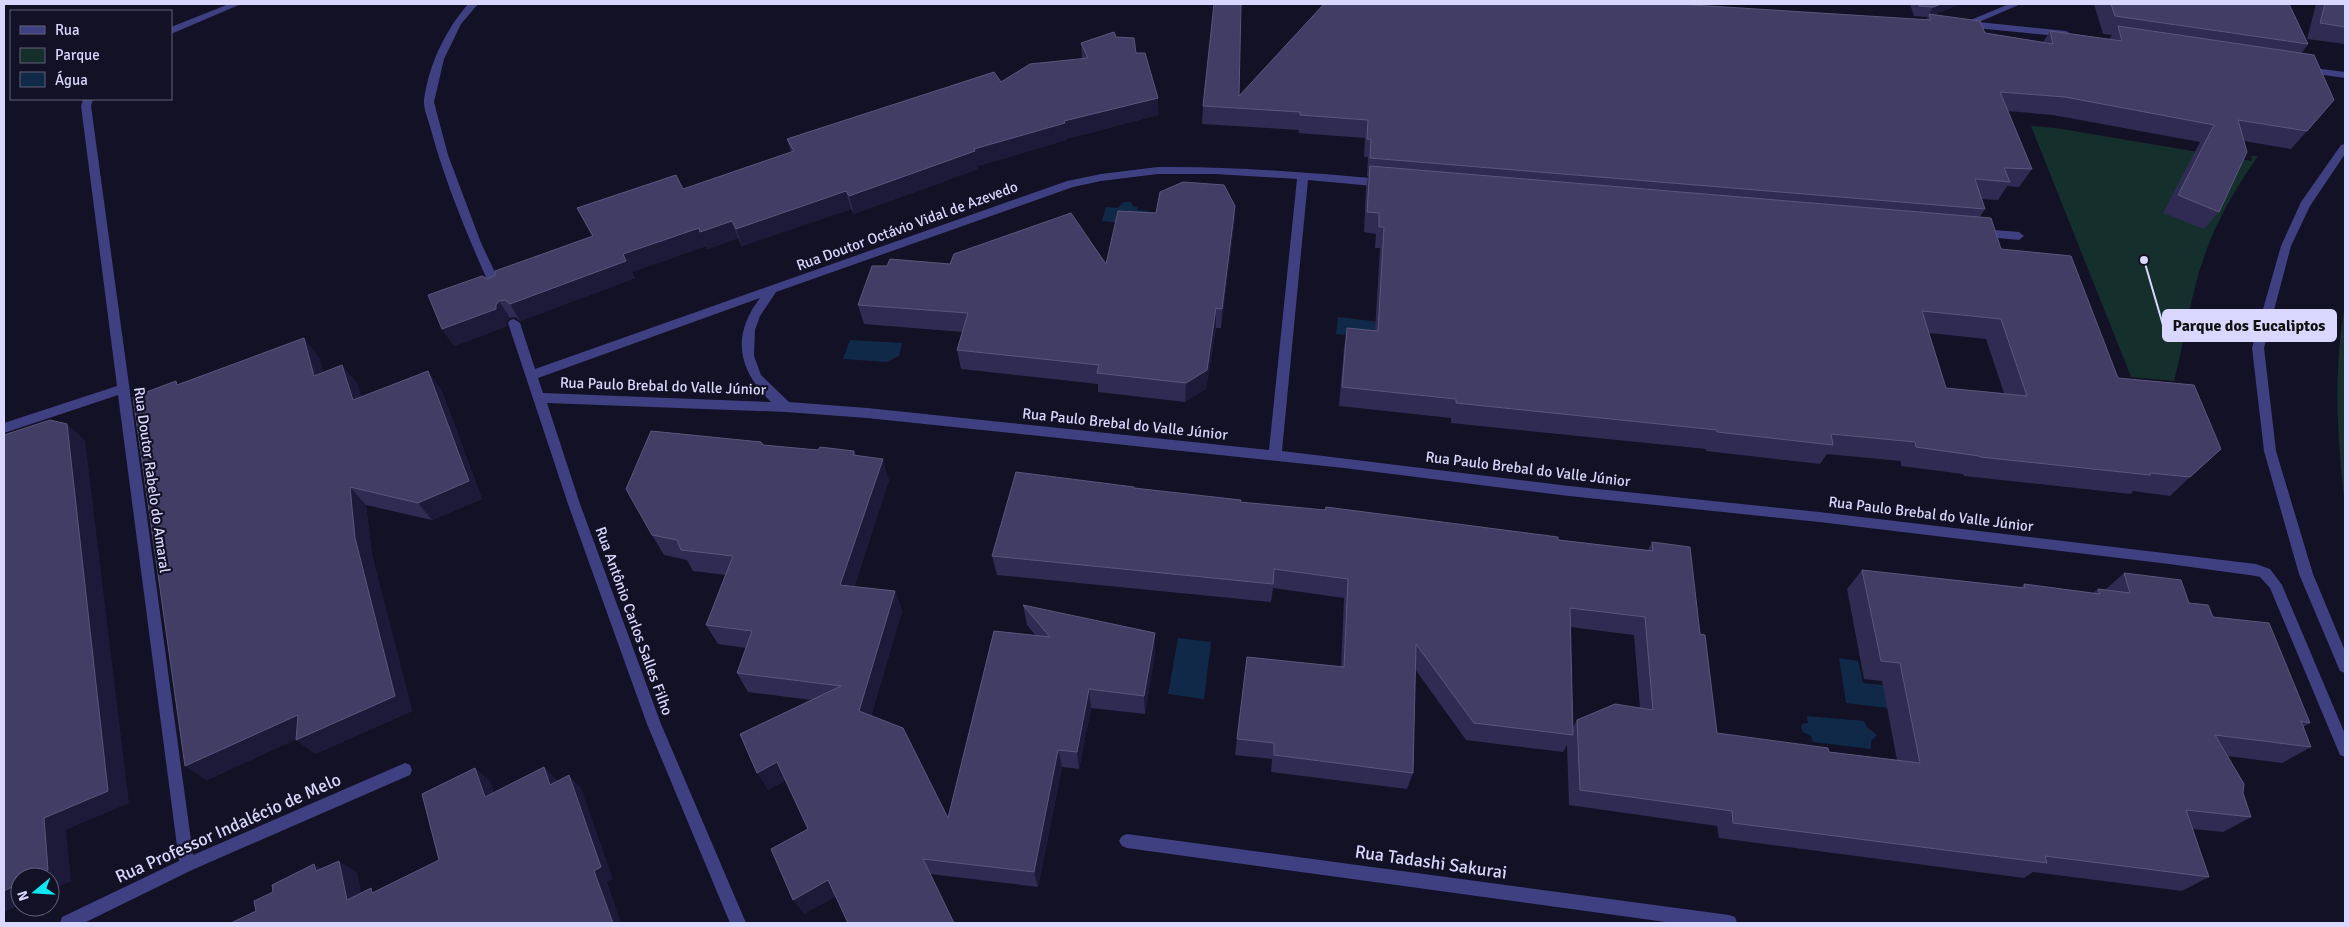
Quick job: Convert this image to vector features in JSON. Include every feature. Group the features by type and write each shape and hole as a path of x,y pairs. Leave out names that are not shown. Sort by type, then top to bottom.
{"street":[{"path":"172,31 236,4"},
{"path":"473,4 457,23 439,59 429,102 453,181 476,243 498,291"},
{"path":"2016,4 1962,24 2079,36"},
{"path":"2299,69 2345,75"},
{"name":"Rua Doutor Rabelo do Amaral","path":"88,100 86,106 187,865"},
{"path":"2345,147 2305,205 2286,246 2258,348 2270,452 2306,574 2345,667"},
{"name":"Rua Doutor Octávio Vidal de Azevedo","path":"533,375 872,253 1071,184 1101,176 1176,169 1304,176 1393,184"},
{"path":"1275,456 1304,176"},
{"path":"1971,232 2019,236"},
{"name":"Rua Paulo Brebal do Valle Júnior","path":"772,290 755,315 748,335 748,357 754,376 766,392 786,407"},
{"name":"Rua Antônio Carlos Salles Filho","path":"514,323 533,375 574,504 654,724 738,923"},
{"path":"4,428 124,388"},
{"name":"Rua Paulo Brebal do Valle Júnior","path":"539,398 786,407 867,413 1275,456 1569,492 1828,518 2248,569 2265,574 2275,585 2345,750"},
{"name":"Rua Professor Indalécio de Melo","path":"68,923 187,865 405,770"},
{"name":"Rua Tadashi Sakurai","path":"1127,841 1729,923"}],"green space":[{"path":"2031,126 2056,128 2252,161 2251,156 2258,156 2228,204 2205,254 2195,285 2174,381 2131,377"},
{"path":"2345,305 2345,506 2338,430 2338,380 2341,330"}],"water":[{"path":"1124,202 1131,202 1138,210 1148,211 1146,225 1102,221 1106,207 1117,208"},
{"path":"1338,317 1381,322 1380,339 1336,334"},
{"path":"850,340 902,343 899,356 887,362 843,359"},
{"path":"1178,638 1211,642 1204,699 1168,694"},
{"path":"1839,658 1858,661 1863,683 1883,685 1888,708 1846,703"},
{"path":"1807,716 1864,721 1867,727 1877,735 1871,741 1871,749 1813,742 1811,736 1803,732 1801,727 1802,724 1808,723"}],"building":[{"path":"1214,4 1241,4 1239,96 1324,4 1677,4 1931,20 1929,14 1980,21 1985,33 2053,44 2050,31 2122,41 2118,26 2314,55 2334,100 2307,131 2238,120 2247,152 2219,212 2178,195 2214,125 2065,97 2000,92 2032,169 2004,168 2010,182 1975,179 1985,209 1370,158 1371,139 1367,139 1368,120 1300,115 1300,112 1203,106"},
{"path":"1919,4 1941,4 1933,7 1919,6"},
{"path":"2111,4 2289,4 2308,44 2115,16"},
{"path":"2325,4 2345,4 2345,27 2320,23"},
{"path":"1114,32 1116,37 1134,38 1136,53 1145,53 1158,98 1064,121 1065,123 974,149 975,151 849,196 846,191 736,229 732,221 700,232 699,228 623,254 626,261 510,304 505,300 499,301 496,309 442,329 428,295 482,276 488,279 495,275 495,271 593,236 577,208 676,175 683,189 794,151 787,139 994,72 1001,82 1030,64 1088,58 1081,43"},
{"path":"1370,166 1991,218 2001,249 2071,256 2118,378 2194,385 2221,449 2190,477 2150,473 2150,475 1980,457 1916,447 1915,442 1831,434 1833,445 1717,432 1717,430 1456,403 1456,399 1342,387 1347,328 1378,331 1384,227 1379,227 1379,213 1367,212","holes":["1922,311 2001,319 2027,396 1946,388"]},
{"path":"1183,182 1224,185 1235,206 1222,309 1216,308 1207,370 1186,383 1097,373 1099,365 957,350 968,313 858,305 872,266 887,266 890,259 950,264 954,254 1071,213 1106,264 1118,211 1156,213 1160,192"},
{"path":"304,338 314,376 342,365 353,400 428,371 469,481 418,503 350,487 355,538 395,696 296,740 298,715 185,766 133,397 176,381 177,385"},
{"path":"50,420 67,424 108,791 44,818 48,867 10,867 10,888 4,891 4,435"},
{"path":"651,431 761,442 763,445 818,450 820,447 854,451 853,455 883,459 840,585 895,591 859,711 903,728 948,818 994,631 1050,637 1023,605 1155,633 1144,696 1089,689 1077,752 1058,750 1034,872 923,859 954,923 848,923 828,880 793,900 771,849 808,829 777,762 757,773 740,734 841,686 737,673 752,631 706,625 733,556 681,550 677,540 652,535 626,489"},
{"path":"1016,472 1241,500 1240,502 1325,510 1326,507 1558,537 1558,540 1653,551 1652,542 1690,547 1700,634 1705,635 1717,733 1828,748 1829,752 1920,763 1900,663 1881,661 1862,570 2025,588 2024,584 2100,594 2098,589 2130,593 2124,573 2181,580 2189,603 2208,605 2213,617 2269,623 2310,723 2301,721 2311,747 2215,735 2244,784 2243,793 2251,817 2186,810 2209,877 2045,856 2047,863 1733,823 1732,811 1580,790 1577,720 1615,704 1653,710 1645,617 1570,608 1573,735 1474,723 1416,644 1413,773 1274,755 1274,743 1237,739 1247,657 1344,667 1348,579 1274,569 1273,584 992,556"},
{"path":"544,767 550,785 569,775 601,867 594,871 613,923 231,923 256,911 254,901 273,892 272,885 314,864 316,871 339,861 347,900 371,888 372,893 439,860 422,794 475,768 485,797"}],"place":[{"name":"Parque dos Eucaliptos","path":"2144,260"}]}
